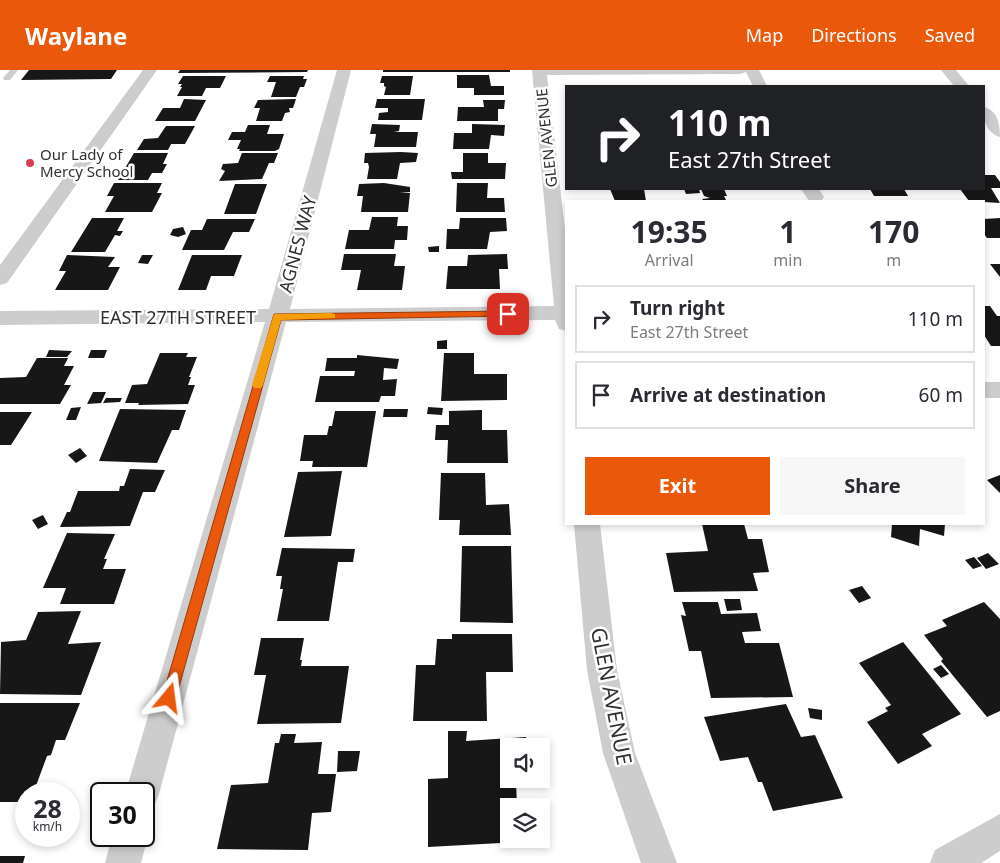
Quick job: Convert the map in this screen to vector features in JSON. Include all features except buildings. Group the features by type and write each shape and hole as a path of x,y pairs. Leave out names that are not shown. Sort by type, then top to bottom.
{"street":[{"path":"0,280 150,70"},
{"name":"AGNES WAY","path":"145,782 277,317 344,70"},
{"path":"539,70 740,70"},
{"name":"GLEN AVENUE","path":"539,70 565,310"},
{"path":"752,70 760,85"},
{"path":"948,70 961,85"},
{"path":"985,113 1000,132"},
{"name":"EAST 27TH STREET","path":"0,318 565,319"},
{"path":"985,390 1000,390"},
{"name":"GLEN AVENUE","path":"587,525 602,670 619,753 659,863"},
{"path":"948,863 1000,830"},
{"path":"123,863 127,847"}],"lane":[{"path":"7,78 14,70"}],"slow traffic":[{"path":"258,385 277,317 331,316"}],"place":[{"name":"Our Lady of Mercy School","path":"30,163"}],"route":[{"path":"169,698 277,317 508,314"}]}
